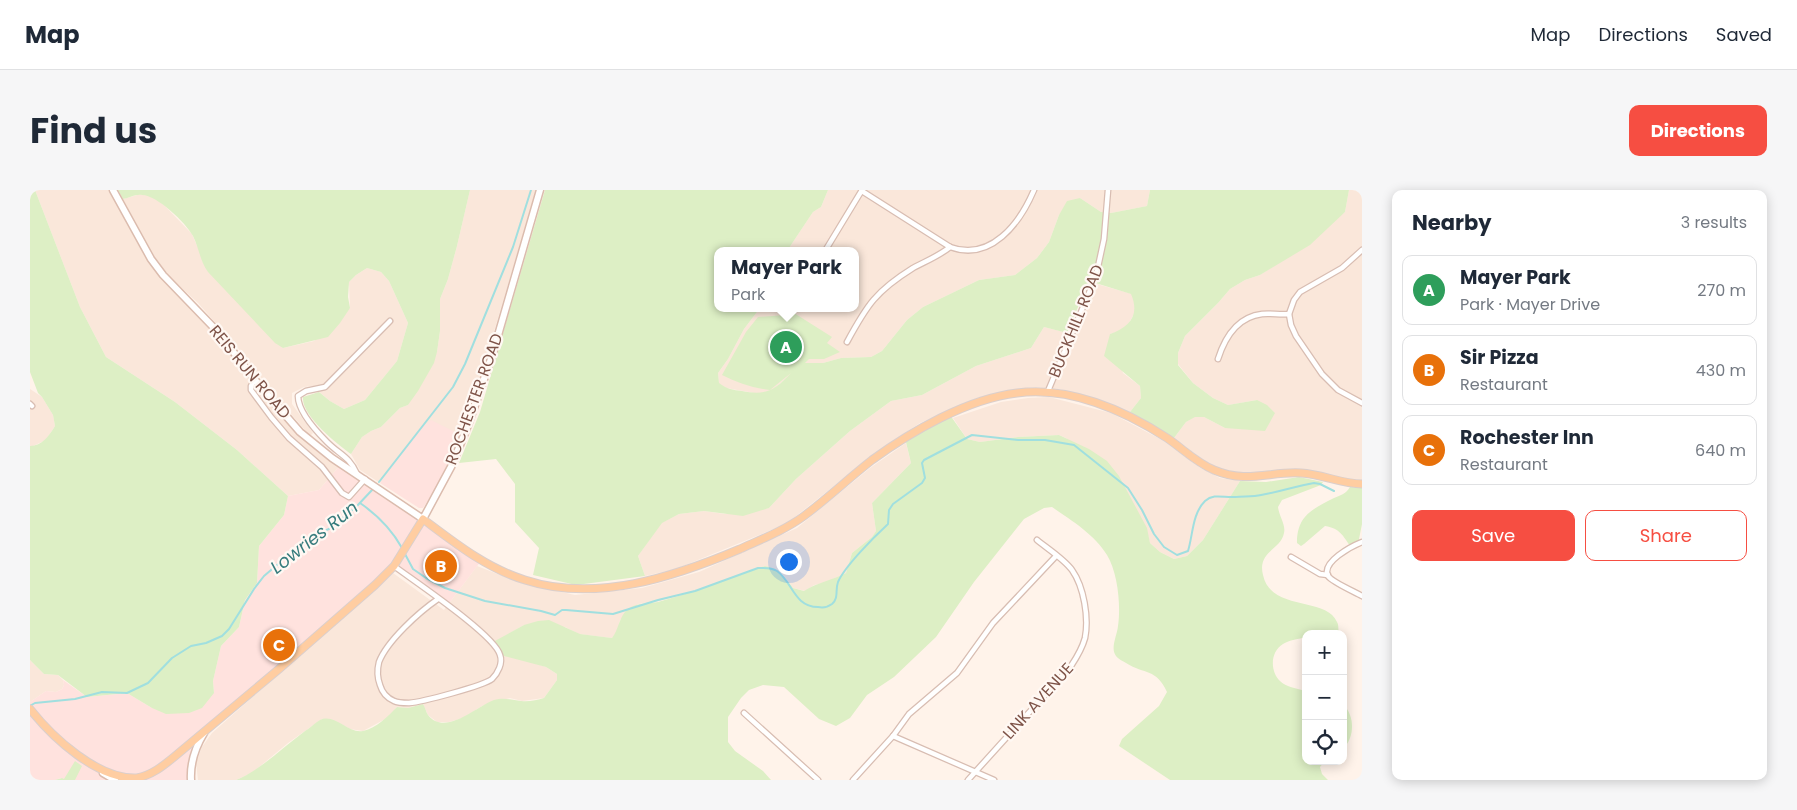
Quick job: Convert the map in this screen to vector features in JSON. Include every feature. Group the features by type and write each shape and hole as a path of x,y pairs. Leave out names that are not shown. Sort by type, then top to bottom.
{"main road":[{"path":"423,519 481,561 514,576 545,586 588,589 653,580 696,567 787,528 811,511 874,459 897,443 940,419 998,396 1048,391 1079,398 1118,411 1159,433 1204,465 1222,473 1250,477 1301,473 1346,483 1362,484"},
{"name":"ROCHESTER ROAD","path":"210,726 344,612 394,566 423,519"},
{"path":"30,709 64,746 99,770 125,778 137,778 149,774 166,763 210,726"}],"street":[{"name":"REIS RUN ROAD","path":"113,190 163,275 218,332 255,380 300,432 317,447 423,519"},
{"name":"ROCHESTER ROAD","path":"423,519 452,465 468,425 492,356 540,190"},
{"path":"827,247 862,191 950,246 958,250 973,250 992,244 1014,226 1034,190"},
{"name":"BUCKHILL ROAD","path":"1048,391 1096,276 1104,239 1108,190"},
{"path":"847,342 865,310 883,289 950,246"},
{"path":"1362,250 1342,268 1300,292 1294,300 1289,314 1296,336 1326,379 1338,390 1362,403"},
{"path":"1218,359 1226,339 1240,322 1261,314 1289,314"},
{"path":"357,474 348,458 328,443 305,415 298,403 298,396 306,391 324,387 390,321"},
{"path":"255,380 251,390 260,404 289,438 322,467 342,493 349,497 365,479"},
{"name":"LINK AVENUE","path":"968,780 1071,666 1079,654 1085,638 1084,601 1079,582 1071,569 1036,540"},
{"path":"1362,542 1354,545 1334,559 1328,568 1328,575 1332,580 1362,596"},
{"path":"853,780 893,736 908,714 957,673 993,623 1056,556"},
{"path":"1292,557 1320,574 1328,575"},
{"path":"394,566 438,599 493,642 500,654 501,660 498,670 491,680 484,684 411,703 395,701 382,692 377,675 379,662 389,645 438,599"},
{"path":"744,713 818,780"},
{"name":"ROCHESTER ROAD","path":"191,780 191,766 197,746 210,726"},
{"path":"893,736 994,780"},
{"path":"99,770 115,780"}],"shaded area":[{"path":"35,190 113,190 151,259 218,332 300,432 341,464 319,490 288,496 237,450 175,402 106,357 80,307"},
{"path":"470,190 536,190 473,402 461,435 390,471 380,483 360,470 351,454 362,437 381,427 400,408 408,405 437,352 440,331 440,299 448,279"},
{"path":"828,190 1150,190 1147,206 1111,213 1101,212 1080,198 1059,215 1049,242 1037,258 1015,275 979,280 923,307 907,320 882,351 871,357 841,358 823,363 805,363 771,391 760,394 726,388 719,384 718,373 744,329 757,312 859,312 859,247 790,247 813,212 821,207"},
{"path":"1349,190 1362,190 1362,480 1344,479 1307,470 1251,473 1229,471 1209,464 1174,438 1186,422 1194,417 1204,417 1225,428 1257,400 1228,405 1213,398 1193,383 1178,364 1178,353 1185,336 1230,289 1245,280 1260,275 1282,261 1345,212"},
{"path":"141,194 154,197 192,234 197,246 283,348 314,341 350,308 349,282 367,268 381,272 389,281 408,323 397,361 365,400 344,409 330,401 312,386 304,387 292,393 292,404 313,433 310,436 238,348 198,303 171,278 155,257 123,199"},
{"path":"1097,284 1132,294 1136,305 1129,323 1120,331 1110,334 1123,373 1140,386 1141,398 1130,412 1087,396 1059,389 1034,387 1015,389 977,398 920,423 882,448 786,524 676,569 645,576 638,556 661,523 679,514 704,511 725,514 769,508 796,479 850,431 891,401 922,395 976,366 1031,348 1044,327 1076,335"},
{"path":"30,389 42,397 53,415 55,426 46,440 33,446 30,446"},
{"path":"1049,397 1111,413 1162,440 1199,467 1220,478 1240,481 1203,540 1187,556 1174,559 1160,552 1150,543 1146,528 1134,506 1066,438 1059,435 1018,437 980,442 967,439 953,418 1001,402"},
{"path":"431,420 461,435 435,490 423,508 419,508 380,483 420,429"},
{"path":"906,443 911,463 872,503 876,531 872,537 852,553 846,573 824,583 814,585 805,591 793,588 783,575 765,566 705,589 656,602 638,604 620,620 618,631 612,638 579,634 565,627 524,625 493,643 531,662 546,667 557,674 557,680 544,698 522,701 510,698 482,706 463,718 449,722 437,722 428,715 423,704 408,708 397,707 389,717 363,731 350,729 341,724 322,719 288,743 252,773 236,780 198,780 196,763 202,747 212,733 393,573 444,610 477,566 521,583 575,595 642,588 699,572 797,528 870,468"},
{"path":"341,464 481,561 447,606 394,566 210,726 197,746 191,780 65,780 61,778 55,780 30,780 30,702 46,691 56,692 62,689 64,685 63,680 87,697 127,693 152,708 214,693 213,681 221,646 239,627 245,600 257,583 259,546 284,515 288,496 319,490"},
{"path":"30,660 44,674 58,675 63,680 64,685 62,689 56,692 46,691 30,702"}],"green space":[{"path":"30,190 35,190 80,307 106,357 175,402 237,450 288,496 284,515 259,546 257,583 245,600 239,627 221,646 213,681 214,693 202,708 189,713 166,714 127,693 87,697 58,675 44,674 30,660 30,446 42,442 48,437 55,426 53,415 38,393 30,372"},
{"path":"118,190 470,190 448,279 440,299 440,331 437,352 434,363 418,391 408,405 400,408 381,427 362,437 351,454 329,436 314,420 304,404 303,397 319,392 344,409 365,400 397,361 408,323 389,281 381,272 367,268 349,282 348,297 350,308 328,337 283,348 275,343 208,272 193,236 178,217 148,196 137,195 123,199"},
{"path":"545,190 828,190 821,207 813,212 790,247 714,247 714,312 757,312 744,329 718,373 719,383 733,390 758,393 770,390 745,385 722,375 746,332 758,317 786,315 788,312 794,313 832,337 827,343 840,352 824,359 809,359 805,363 823,363 841,358 871,357 882,351 907,320 923,307 979,280 1015,275 1037,258 1049,242 1059,215 1067,201 1080,198 1101,212 1111,213 1147,206 1150,190 1349,190 1345,212 1310,245 1260,275 1245,280 1230,289 1185,336 1178,353 1178,365 1193,383 1213,398 1228,405 1257,400 1267,405 1275,413 1265,431 1225,428 1204,417 1195,417 1186,422 1174,438 1130,412 1141,398 1140,386 1104,356 1110,334 1128,324 1134,314 1134,301 1131,294 1089,281 1067,333 1044,327 1031,348 976,366 922,395 891,401 850,431 796,479 769,508 743,516 704,511 679,514 662,523 638,556 645,576 576,585 533,575 539,548 515,522 515,484 496,459 459,463 480,412","holes":["791,373 780,384 770,390"]},
{"path":"950,415 967,439 980,442 1018,437 1059,435 1089,449 1107,461 1119,476 1147,528 1150,543 1160,552 1174,559 1187,556 1203,540 1240,481 1266,482 1299,477 1323,482 1321,485 1282,500 1278,507 1284,533 1279,543 1266,556 1262,567 1268,587 1276,594 1322,609 1331,614 1338,623 1339,630 1302,630 1302,638 1279,647 1273,662 1274,672 1282,683 1302,690 1302,765 1322,765 1320,767 1322,774 1328,780 1170,780 1119,746 1122,739 1159,706 1167,692 1163,684 1154,675 1133,667 1119,659 1114,653 1119,599 1111,562 1102,548 1089,534 1052,507 1044,508 1024,519 974,582 936,637 894,677 867,695 850,718 836,726 819,719 784,687 763,685 749,690 728,717 728,742 735,751 763,771 771,780 236,780 263,764 320,720 331,719 352,730 363,731 378,724 397,707 408,708 423,704 428,715 435,721 443,723 452,722 498,699 527,701 544,698 557,680 557,674 546,667 500,655 493,642 524,625 549,620 580,634 612,638 623,615 632,607 685,594 765,566 781,574 793,588 804,591 846,573 852,553 872,537 876,531 872,503 911,463 905,438"},
{"path":"1350,487 1362,488 1362,524 1358,544 1351,547 1338,531 1325,526 1301,546 1297,543 1300,526 1307,514 1343,494"},
{"path":"1347,709 1352,726 1350,739 1347,744"},
{"path":"75,761 82,766 75,780 55,780 64,779"}],"waterway":[{"name":"Lowries Run","path":"379,482 453,387 465,364 513,247 531,190"},
{"path":"405,554 413,569 445,588 485,601 555,615 562,610 613,614 695,591 758,568 770,568 777,571 804,603 810,606 827,607 834,602 838,582 847,568 888,524 889,510 893,504 922,483 925,478 922,463 924,460 972,435 1018,440 1045,440 1074,445 1128,488 1154,534 1164,547 1177,555 1188,551 1198,512 1205,501 1212,497 1258,496 1314,483 1334,491"},
{"name":"Lowries Run","path":"30,706 35,703 75,699 102,692 127,693 148,683 172,658 191,646 206,643 222,636 229,629 264,576 311,536 329,529 356,507 373,489"},
{"path":"360,503 383,523 402,548"}],"place":[{"name":"Mayer Park","path":"786,347"},
{"name":"Sir Pizza","path":"441,566"},
{"name":"Rochester Inn","path":"279,645"}]}
